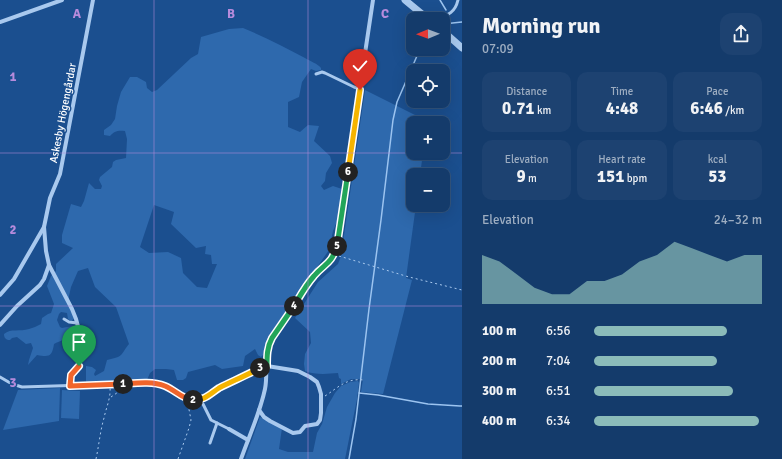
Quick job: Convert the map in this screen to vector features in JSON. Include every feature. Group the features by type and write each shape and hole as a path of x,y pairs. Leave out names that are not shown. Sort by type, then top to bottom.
{"street":[{"path":"0,22 62,0"},
{"name":"Askesby Högengårdar","path":"71,351 78,341 79,330 72,309 49,265 44,227 48,206 62,165 93,0"},
{"path":"241,459 265,391 268,347 272,338 311,279 329,263 337,246 373,0"},
{"path":"405,0 420,12"},
{"path":"450,37 462,48"},
{"name":"Askesby Högengårdar","path":"0,295 14,279 44,227"},
{"path":"0,324 17,306 40,286 49,265"},
{"path":"198,400 209,396 218,389 267,366 298,371 317,382 321,398 320,420 317,424 304,426 300,432 293,433 264,417 259,410"},
{"path":"229,429 248,440"}],"lane":[{"path":"450,14 456,7 458,0"},
{"path":"316,74 322,72 325,73 360,89"},
{"path":"64,319 69,322 77,323"},
{"path":"70,386 71,375 79,366 80,362 79,358 72,354 71,351"},
{"path":"0,377 19,387 148,383 160,384 167,386 186,399 198,400 203,404 212,420 229,429"},
{"path":"210,443 217,423"}],"path":[{"path":"334,255 462,290"},
{"path":"321,398 342,384 350,381 364,380"},
{"path":"96,459 103,419 110,398 110,384"},
{"path":"110,398 129,384"},
{"path":"178,459 191,420 186,399"}],"shaded area":[{"path":"243,28 251,31 290,50 321,68 321,70 316,71 311,69 302,82 299,97 288,102 288,127 300,132 308,125 319,126 314,141 330,156 332,163 326,173 325,181 321,186 324,190 333,186 342,189 338,219 333,231 329,250 271,333 265,345 263,355 261,357 258,355 255,349 245,356 243,366 222,369 215,365 188,372 186,378 183,380 177,380 174,370 155,369 150,373 147,380 86,383 86,366 92,367 96,370 94,374 95,376 104,371 107,360 120,356 129,344 116,307 95,287 88,268 78,271 71,287 69,304 74,319 71,321 68,319 67,313 61,312 57,320 62,328 74,326 76,338 70,338 54,344 51,354 47,356 37,355 28,365 33,348 31,343 26,344 17,337 7,340 4,334 10,331 26,330 35,327 41,324 42,318 51,313 54,304 47,286 51,276 56,271 56,264 73,248 62,243 62,235 71,204 81,207 89,183 95,189 101,189 102,186 99,180 100,177 112,167 113,162 126,158 127,139 125,131 116,131 110,136 104,135 104,130 111,125 115,119 121,92 130,77 137,77 146,82 147,88 152,92 157,90 191,58 198,54 201,37 229,29","holes":["154,205 174,212 171,224 196,248 206,246 205,254 211,255 212,264 217,264 207,288 197,287 183,273 181,258 168,252 149,253 140,247"]},
{"path":"365,90 417,116 406,116 406,160 422,160 421,168 406,168 406,212 415,212 406,278 412,280 383,394 361,392 363,379 351,379 341,384 341,379 339,378 338,373 317,374 305,371 305,354 311,343 310,332 295,318 318,282 338,264 341,256"},
{"path":"358,381 357,399 345,459 245,459 260,417 282,428 279,449 288,452 313,452 317,433 322,424 327,407 335,393 341,386 350,382"},
{"path":"60,388 59,421 3,430 18,390"},
{"path":"62,390 80,391 79,419 61,418"}],"waterway":[{"path":"440,0 446,10"},
{"path":"450,23 462,22"},
{"path":"349,459 356,419 393,120 397,102 417,56"},
{"path":"359,393 428,404 462,406"}],"route":[{"path":"79,366 71,375 70,386 148,383 160,384 167,386 186,399 192,400 198,400 209,396 218,389 267,366 268,347 272,338 311,279 332,260 334,255 337,246 360,90"}]}
